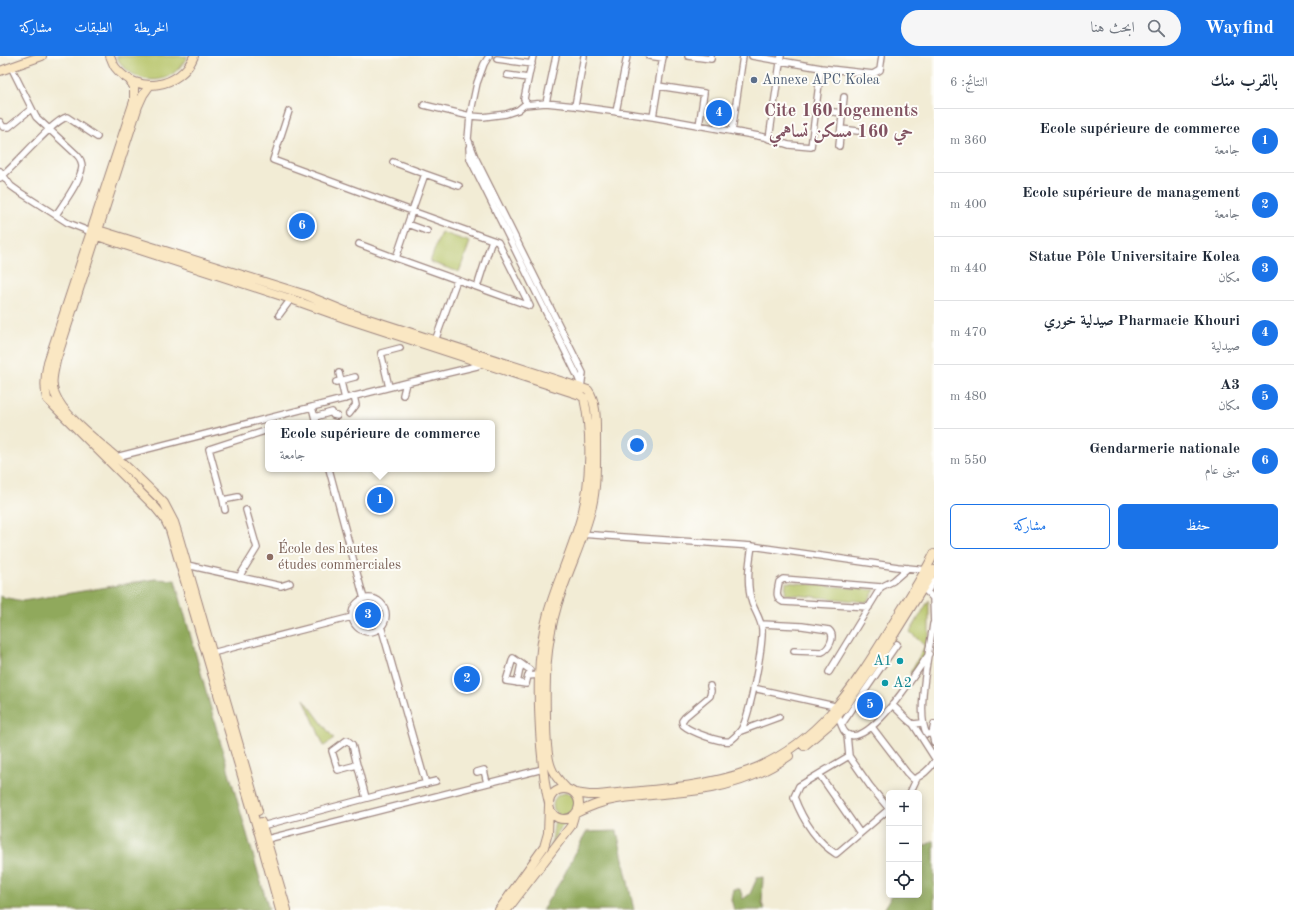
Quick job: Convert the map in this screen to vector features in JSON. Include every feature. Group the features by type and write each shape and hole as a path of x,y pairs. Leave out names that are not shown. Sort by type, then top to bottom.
{"main road":[{"path":"0,66 25,56"},
{"path":"0,71 42,56"},
{"path":"110,56 116,67 129,79 134,88 135,97 96,233 48,362 44,376 44,389 47,399 154,507 164,518 170,530 261,830 267,839 287,910"},
{"path":"129,79 142,84 150,85 165,83 178,77 189,66 194,56"},
{"path":"150,85 140,100 96,233 56,361 52,387 60,404 74,420 156,495 169,511 174,522 261,830 280,910"},
{"path":"96,233 347,319 581,391 586,406 589,436 588,486 579,534 551,629 546,659 545,683 546,724 550,764 555,775 578,797 580,803 571,826 507,910"},
{"path":"96,233 303,294 347,312 435,341 486,361"},
{"path":"579,534 554,592 547,615 540,658 540,728 546,790 549,805 554,816 564,819 616,799 710,788 755,775 778,764 820,733 838,715 841,707 877,648 931,570"},
{"path":"499,910 544,847 548,833 550,798 557,791 571,791 593,795 663,788 712,781 747,771 780,756 803,740 841,707 873,667 925,590 934,554"}],"street":[{"path":"489,56 477,82 470,116 468,139 473,158 583,373 581,391"},
{"path":"527,104 524,99 533,56"},
{"path":"546,103 556,56"},
{"path":"575,106 584,56"},
{"path":"616,112 627,56"},
{"path":"649,56 663,57 653,117"},
{"path":"688,56 711,59 711,56"},
{"path":"732,131 743,56"},
{"path":"752,56 781,59 821,68 873,74 880,70 882,56"},
{"path":"497,59 532,64"},
{"path":"769,139 781,59"},
{"path":"11,67 31,110 38,120 77,155 81,162 82,166 71,192 56,216"},
{"path":"424,105 470,116 483,117 506,114 518,110 527,104 546,103 575,106 653,117 732,131 789,145 811,147 821,68"},
{"path":"507,75 528,78"},
{"path":"658,86 704,93 699,126"},
{"path":"839,146 844,97"},
{"path":"0,122 4,127 9,127 31,110"},
{"path":"815,110 843,113"},
{"path":"289,111 273,160 498,242 530,306 359,244"},
{"path":"96,233 68,223 56,216 12,186 1,175 63,118 68,117 98,137"},
{"path":"841,130 858,131"},
{"path":"393,162 459,186"},
{"path":"396,258 425,174"},
{"path":"408,224 427,231"},
{"path":"477,287 492,240"},
{"path":"435,341 440,321 457,280"},
{"path":"279,315 291,299"},
{"path":"389,387 381,353 400,348"},
{"path":"270,420 354,396 477,366 486,361"},
{"path":"339,373 339,381 345,399"},
{"path":"339,381 355,377"},
{"path":"403,395 406,383"},
{"path":"349,414 356,405 354,396"},
{"path":"312,407 316,420 332,412 333,415 337,416"},
{"path":"116,457 265,421"},
{"path":"225,510 209,449 265,431"},
{"path":"330,472 364,599"},
{"path":"223,500 238,497"},
{"path":"240,577 257,548 246,510"},
{"path":"579,534 752,546 931,570"},
{"path":"741,731 753,688 761,641 761,624 752,602 749,583 748,568 752,546"},
{"path":"187,566 281,586 290,583"},
{"path":"869,607 782,602 776,595 779,582 783,580 881,587 893,581 908,568"},
{"path":"932,734 927,734 922,723 922,697 925,670 934,626 933,598 925,590 934,580"},
{"path":"828,672 881,587"},
{"path":"364,599 373,599 378,601 384,608 385,618 381,626 373,631 364,631 356,626 352,617 353,608 364,599"},
{"path":"212,653 352,617"},
{"path":"761,624 802,626 831,631 831,641 824,652 794,651"},
{"path":"381,626 426,784"},
{"path":"842,724 897,644"},
{"path":"847,735 853,736 866,731 877,723 908,685 929,654"},
{"path":"513,658 530,670 528,676 526,684 506,681 513,658"},
{"path":"517,683 521,664"},
{"path":"528,676 540,675"},
{"path":"710,686 710,696 685,717 682,721 683,725 709,737 726,742 730,741 741,731 779,717"},
{"path":"753,688 841,707"},
{"path":"892,705 902,712 908,721 913,724 934,756"},
{"path":"838,715 847,735 849,756 886,805"},
{"path":"913,724 922,723"},
{"path":"934,724 932,734 934,742"},
{"path":"872,727 907,773 913,779 917,778"},
{"path":"357,765 338,770 332,751 347,740 352,744 366,798"},
{"path":"849,756 799,786 794,797 799,811 815,835 836,854 886,811"},
{"path":"911,790 917,778 930,768 934,762"},
{"path":"267,839 543,769"},
{"path":"477,772 484,770 487,783"},
{"path":"819,774 860,833"},
{"path":"261,830 366,798 436,781"}],"green space":[{"path":"116,56 188,56 181,66 171,75 155,80 147,80 140,78 126,69"},
{"path":"441,232 470,242 459,272 430,262"},
{"path":"155,579 175,580 269,910 0,910 0,595 2,597 23,601"},
{"path":"786,582 875,590 867,602 785,594"},
{"path":"929,600 929,637 926,654 912,673 910,673 925,646 910,632"},
{"path":"369,601 379,605 383,615 379,625 369,629 359,625 355,615 359,605"},
{"path":"304,699 334,739 324,746"},
{"path":"565,793 573,797 577,805 573,813 565,817 557,813 553,805 557,797"},
{"path":"555,818 562,822 566,822 550,846 552,840"},
{"path":"617,831 634,910 542,910 562,879 586,832"},
{"path":"934,841 934,910 884,910 890,898 922,898 922,847"},
{"path":"763,877 762,904 765,910 734,910 731,899 733,889 740,889 743,899 750,894 757,878"}],"place":[{"name":"Annexe APC Kolea","path":"754,80"},
{"name":"Pharmacie Khouri صيدلية خوري","path":"719,113"},
{"name":"Gendarmerie nationale","path":"302,226"},
{"name":"Ecole supérieure de commerce","path":"380,500"},
{"name":"École des hautes études commerciales","path":"270,557"},
{"name":"Statue Pôle Universitaire Kolea","path":"368,615"},
{"name":"A1","path":"900,661"},
{"name":"Ecole supérieure de management","path":"467,679"},
{"name":"A2","path":"885,683"},
{"name":"A3","path":"870,705"}],"district":[{"name":"Cite 160 logements حي 160 مسكن تساهمي","path":"841,121"}]}
